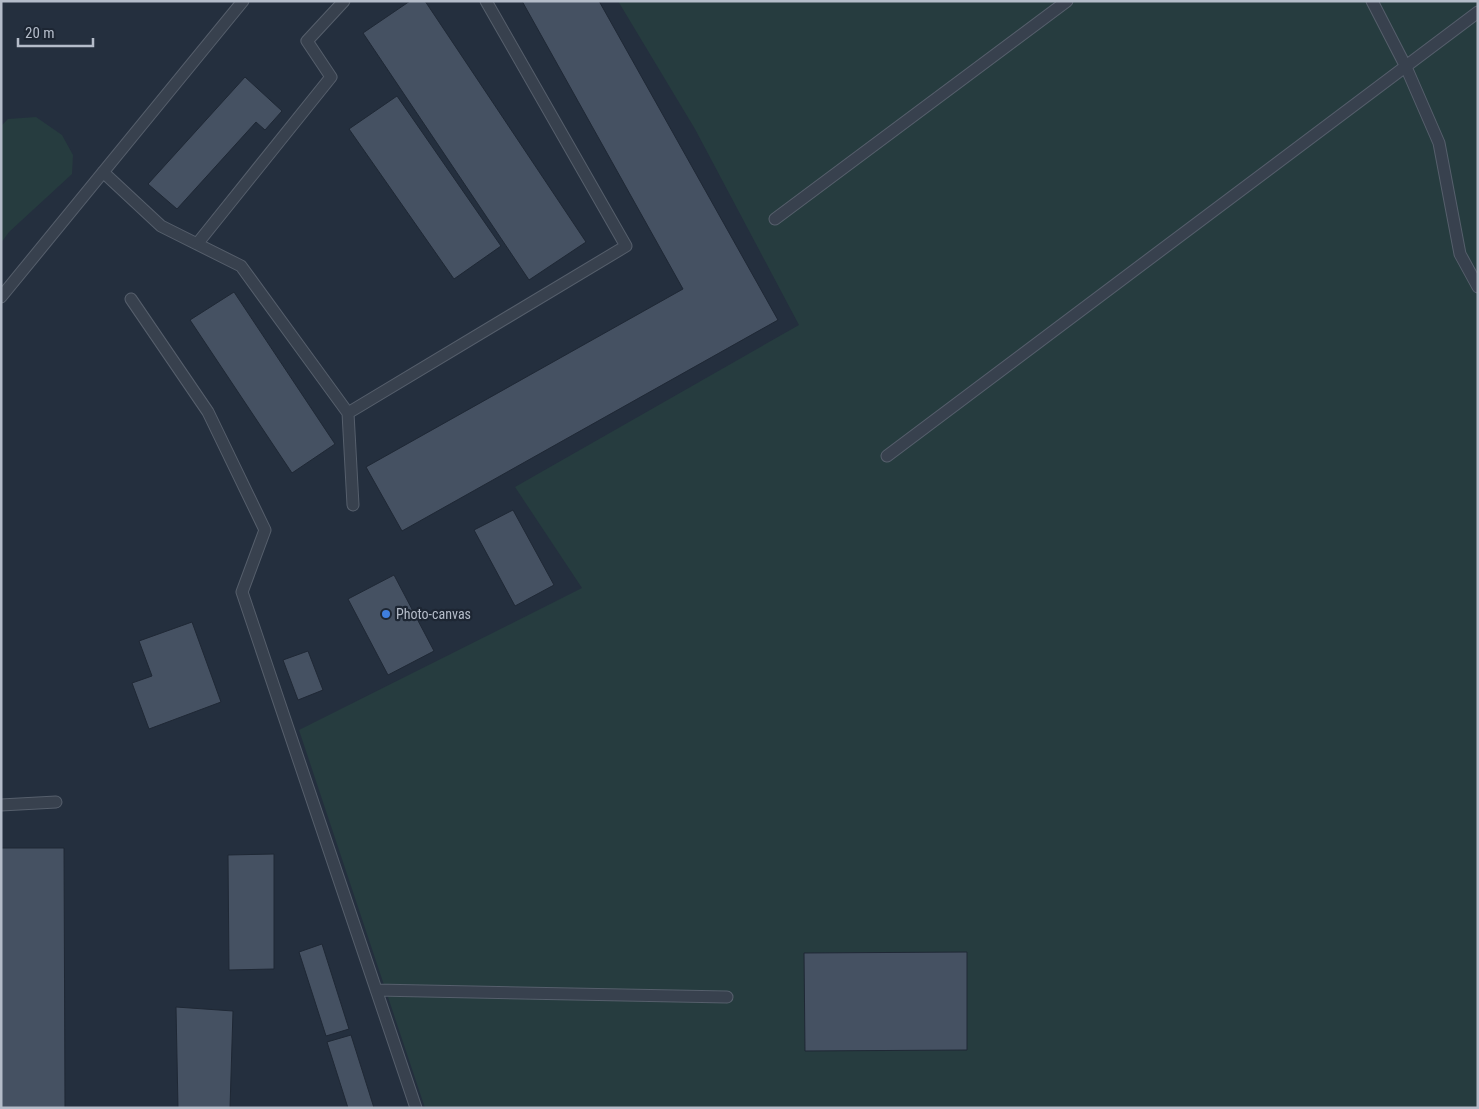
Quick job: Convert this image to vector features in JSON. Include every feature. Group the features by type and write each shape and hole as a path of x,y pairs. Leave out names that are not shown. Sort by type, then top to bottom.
{"lane":[{"path":"1,297 243,1"},
{"path":"198,244 331,77 307,41 344,1"},
{"path":"348,413 626,246 486,1"},
{"path":"775,219 1067,1"},
{"path":"1372,1 1406,67 1439,142 1460,254 1478,286"},
{"path":"887,456 1478,12"},
{"path":"103,172 161,226 241,266 348,413 353,505"},
{"path":"131,300 208,412 265,530 242,592 416,1108"},
{"path":"1,805 56,802"},
{"path":"376,990 727,997"}],"green space":[{"path":"618,1 1478,1 1478,1108 425,1108 299,730 582,588 515,487 799,325 695,129"},
{"path":"36,117 62,135 73,155 72,174 9,232 1,243 1,126 8,119"}],"building":[{"path":"410,1 425,1 586,242 529,280 363,33"},
{"path":"522,1 599,1 778,320 402,531 366,467 683,289"},
{"path":"245,77 282,111 265,130 256,122 177,209 148,184"},
{"path":"397,96 501,246 454,279 349,129"},
{"path":"234,292 335,444 292,473 190,320"},
{"path":"513,510 554,585 515,606 474,530"},
{"path":"394,575 434,651 388,675 348,599"},
{"path":"192,622 221,702 149,729 132,683 152,676 139,641"},
{"path":"308,651 323,690 298,700 283,660"},
{"path":"1,848 64,848 65,1108 1,1108"},
{"path":"274,854 274,969 229,970 228,855"},
{"path":"322,944 349,1029 326,1036 299,952"},
{"path":"967,952 967,1050 805,1051 804,953"},
{"path":"176,1007 233,1011 230,1108 178,1108"},
{"path":"351,1035 374,1108 348,1108 327,1042"}],"place":[{"name":"Photo-canvas","path":"386,614"}]}
